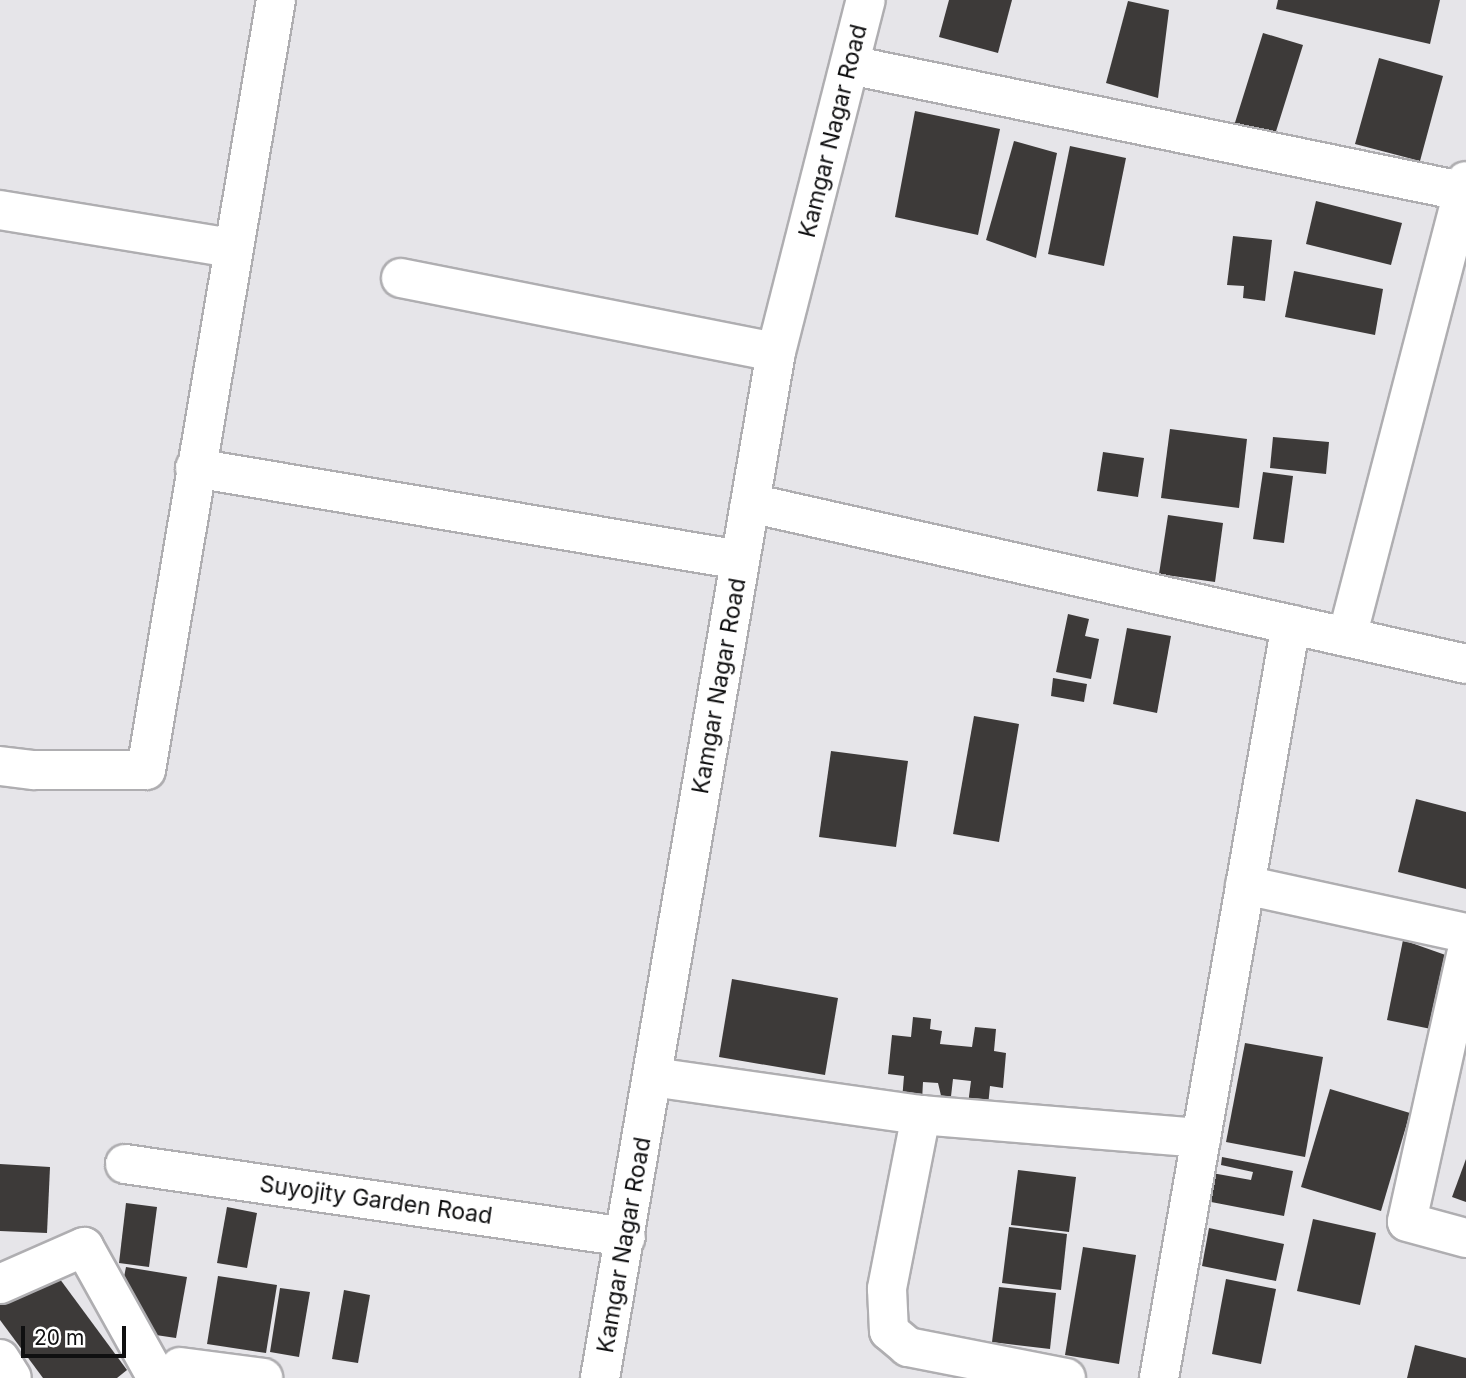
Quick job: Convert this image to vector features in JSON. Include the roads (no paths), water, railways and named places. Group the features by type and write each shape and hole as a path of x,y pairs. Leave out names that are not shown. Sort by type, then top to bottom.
{"street":[{"path":"0,766 146,771 231,248 276,0"},
{"name":"Kamgar Nagar Road","path":"600,1378 776,352 866,0"},
{"path":"850,65 1465,188 1348,637"},
{"path":"0,210 231,248"},
{"path":"401,278 776,352"},
{"path":"195,468 740,560"},
{"path":"750,503 1466,664"},
{"path":"1158,1378 1291,624"},
{"path":"1245,886 1466,933"},
{"path":"1466,955 1407,1222 1466,1238"},
{"path":"653,1077 921,1115 1201,1138"},
{"path":"921,1115 887,1289 889,1331 908,1347 1066,1378"},
{"name":"Suyojity Garden Road","path":"125,1164 626,1237"},
{"path":"0,1284 84,1247 168,1372 263,1378"},
{"path":"0,1359 12,1378"}]}
